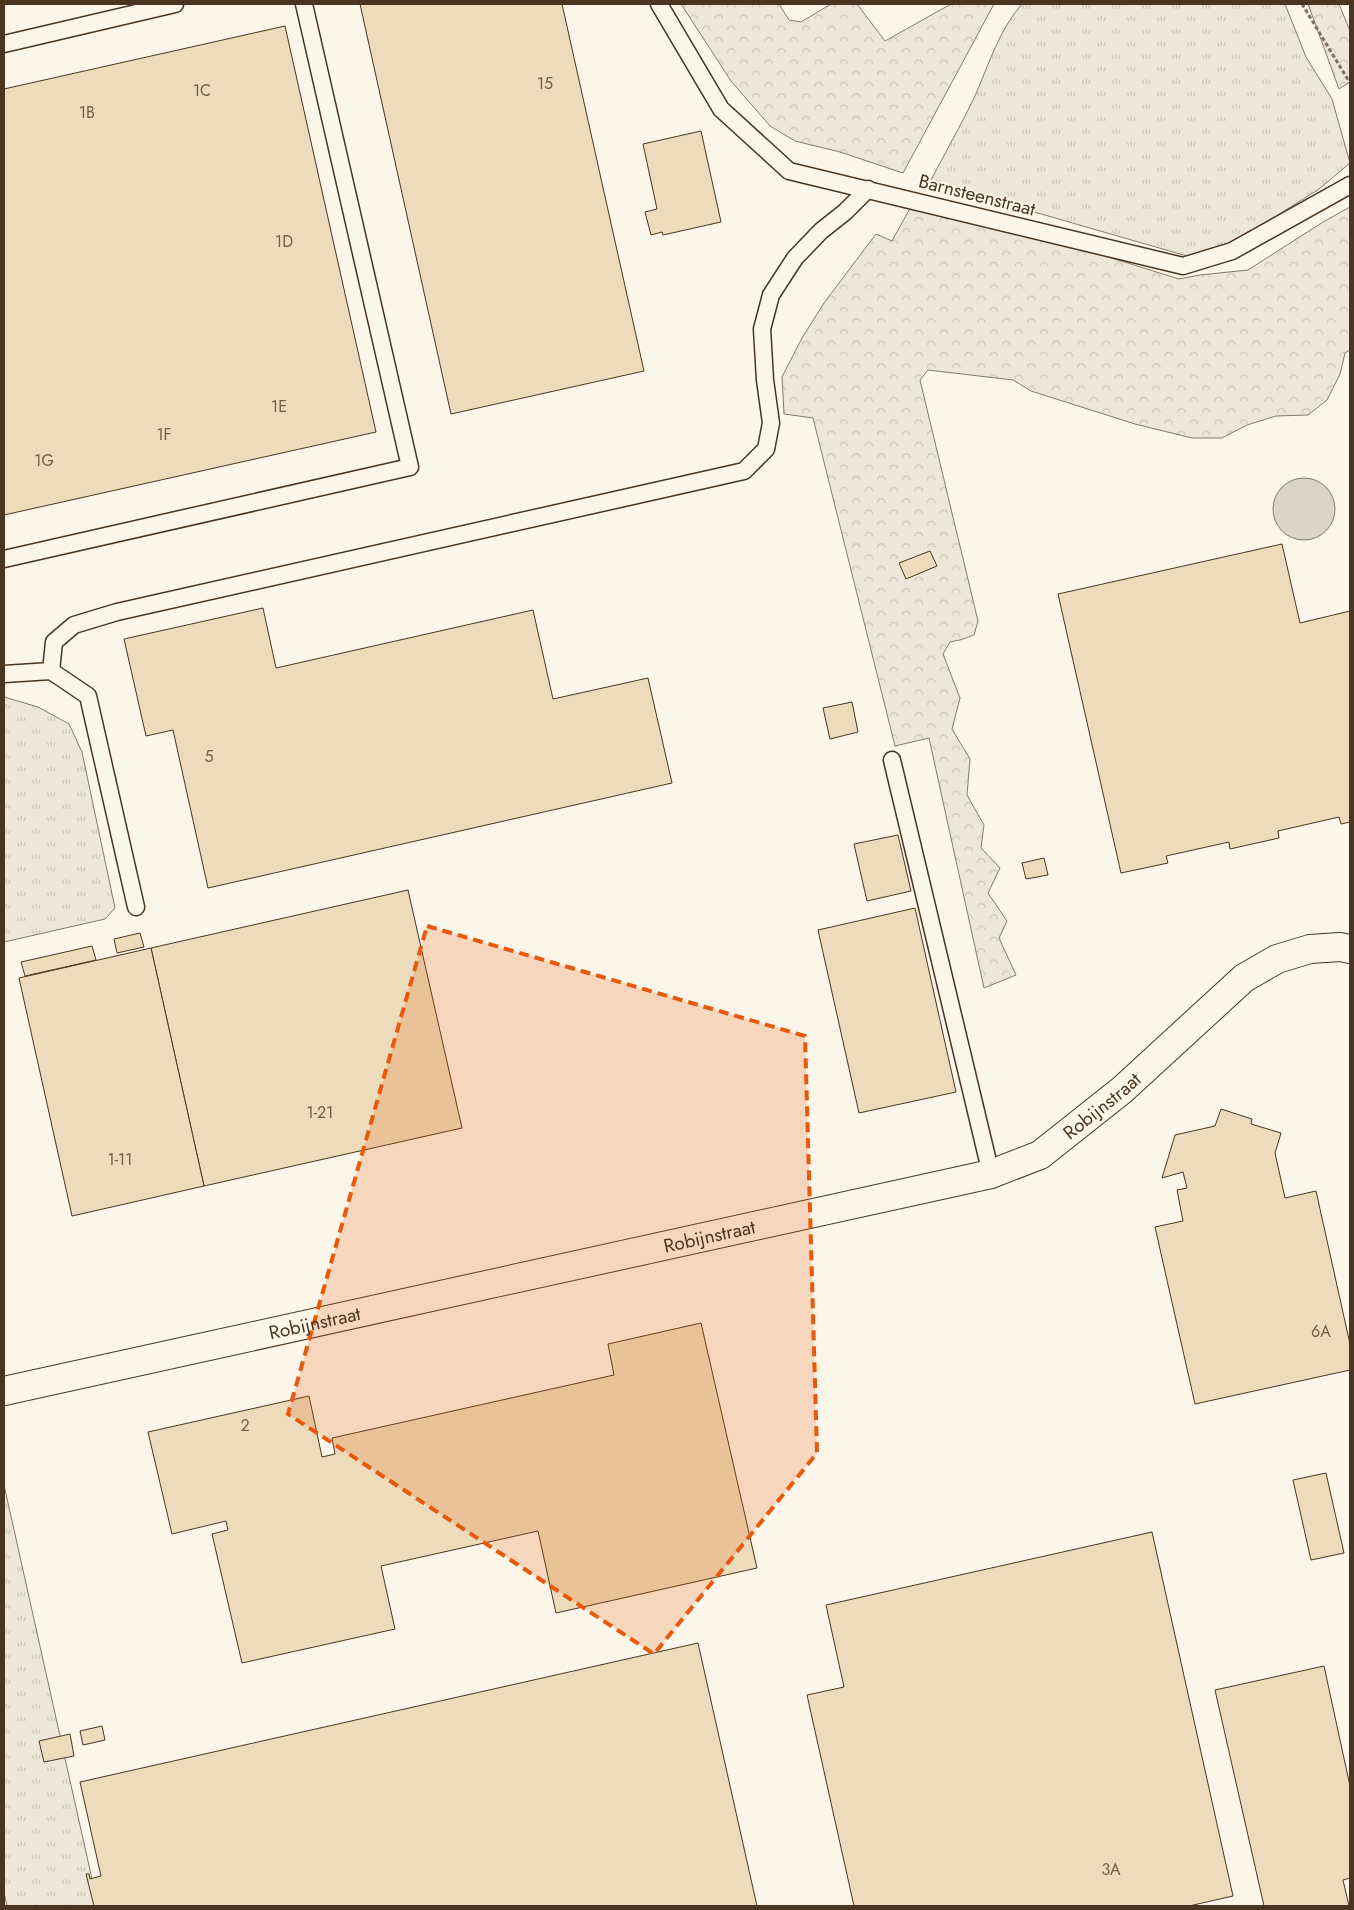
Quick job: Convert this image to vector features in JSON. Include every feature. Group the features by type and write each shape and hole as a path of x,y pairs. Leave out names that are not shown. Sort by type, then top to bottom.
{"street":[{"name":"Robijnstraat","path":"4,1391 990,1174 1040,1155 1122,1090 1244,978 1277,959 1310,949 1340,947 1350,949"}],"lane":[{"path":"4,44 175,4"},
{"path":"4,559 410,467 304,4"},
{"name":"Barnsteenstraat","path":"659,4 721,109 788,171 1182,266 1232,251 1350,185"},
{"path":"51,671 54,642 74,625 117,612 744,470 766,449 771,423 765,380 762,329 771,295 795,258 821,231 845,212 868,189"},
{"path":"4,674 51,671 88,696 136,908"},
{"path":"892,760 990,1174"}],"path":[{"path":"1302,4 1350,83"}],"highlighted area":[{"path":"427,926 805,1036 817,1453 654,1654 288,1414"}],"green space":[{"path":"681,4 779,4 789,20 801,22 831,4 857,4 885,41 951,4 994,4 903,173 840,152 795,141 770,126 731,81"},
{"path":"1022,4 1285,4 1306,57 1332,99 1350,163 1319,189 1245,236 1194,258 930,182 975,96 1001,36"},
{"path":"1308,4 1339,4 1350,31 1350,82 1339,89"},
{"path":"915,199 932,202 1179,279 1248,270 1350,207 1350,350 1345,353 1340,374 1327,400 1308,415 1276,416 1247,425 1222,438 1192,438 1135,424 1031,391 1013,380 928,370 920,380 978,621 974,635 950,642 943,654 960,698 952,729 970,759 967,795 984,825 981,848 1000,868 988,893 1007,921 999,938 1016,975 984,988 929,738 895,746 813,418 784,414 782,377 802,338 824,303 876,234 892,241"},
{"path":"4,697 38,707 69,724 82,752 115,908 105,919 4,942"},
{"path":"4,1485 98,1906 7,1906 4,1892"}],"shaded area":[{"path":"1298,478 1310,478 1326,487 1333,497 1335,509 1333,521 1326,531 1310,540 1298,540 1287,535 1278,526 1273,515 1273,503 1278,492 1287,483"}],"building":[{"path":"360,4 562,4 644,371 451,414"},
{"path":"285,26 376,432 4,515 4,89"},
{"path":"701,131 721,222 663,235 662,232 651,235 645,212 657,209 643,144"},
{"path":"1282,544 1300,623 1350,611 1350,822 1341,824 1339,817 1278,831 1279,838 1230,849 1229,842 1166,856 1168,863 1121,873 1058,594"},
{"path":"930,551 937,566 906,579 899,563"},
{"path":"263,608 276,668 533,610 553,699 648,678 672,783 208,888 173,730 146,736 124,639"},
{"path":"852,702 858,732 830,739 823,708"},
{"path":"898,835 911,891 867,901 854,844"},
{"path":"1044,858 1048,875 1026,879 1022,863"},
{"path":"408,890 462,1128 204,1186 151,948"},
{"path":"915,908 956,1092 859,1113 818,930"},
{"path":"140,933 144,947 117,953 114,939"},
{"path":"92,946 96,960 25,976 21,962"},
{"path":"151,948 204,1186 72,1216 19,978"},
{"path":"1221,1109 1252,1119 1251,1124 1281,1133 1275,1153 1285,1198 1316,1191 1350,1344 1350,1370 1195,1404 1155,1227 1183,1221 1177,1190 1187,1188 1183,1172 1162,1178 1175,1135 1215,1126"},
{"path":"701,1323 757,1568 556,1613 538,1531 381,1566 395,1629 242,1663 212,1534 228,1530 226,1521 172,1534 148,1432 309,1396 322,1457 335,1454 332,1438 614,1375 608,1344"},
{"path":"1326,1473 1344,1553 1311,1560 1293,1480"},
{"path":"1152,1532 1233,1896 1189,1906 854,1906 807,1695 844,1687 826,1605"},
{"path":"698,1643 757,1906 94,1906 86,1874 89,1874 90,1879 101,1876 80,1782"},
{"path":"1324,1666 1350,1786 1350,1878 1343,1880 1349,1906 1264,1906 1215,1690"},
{"path":"102,1726 105,1740 83,1745 80,1731"},
{"path":"70,1734 74,1756 44,1762 39,1741"}]}
